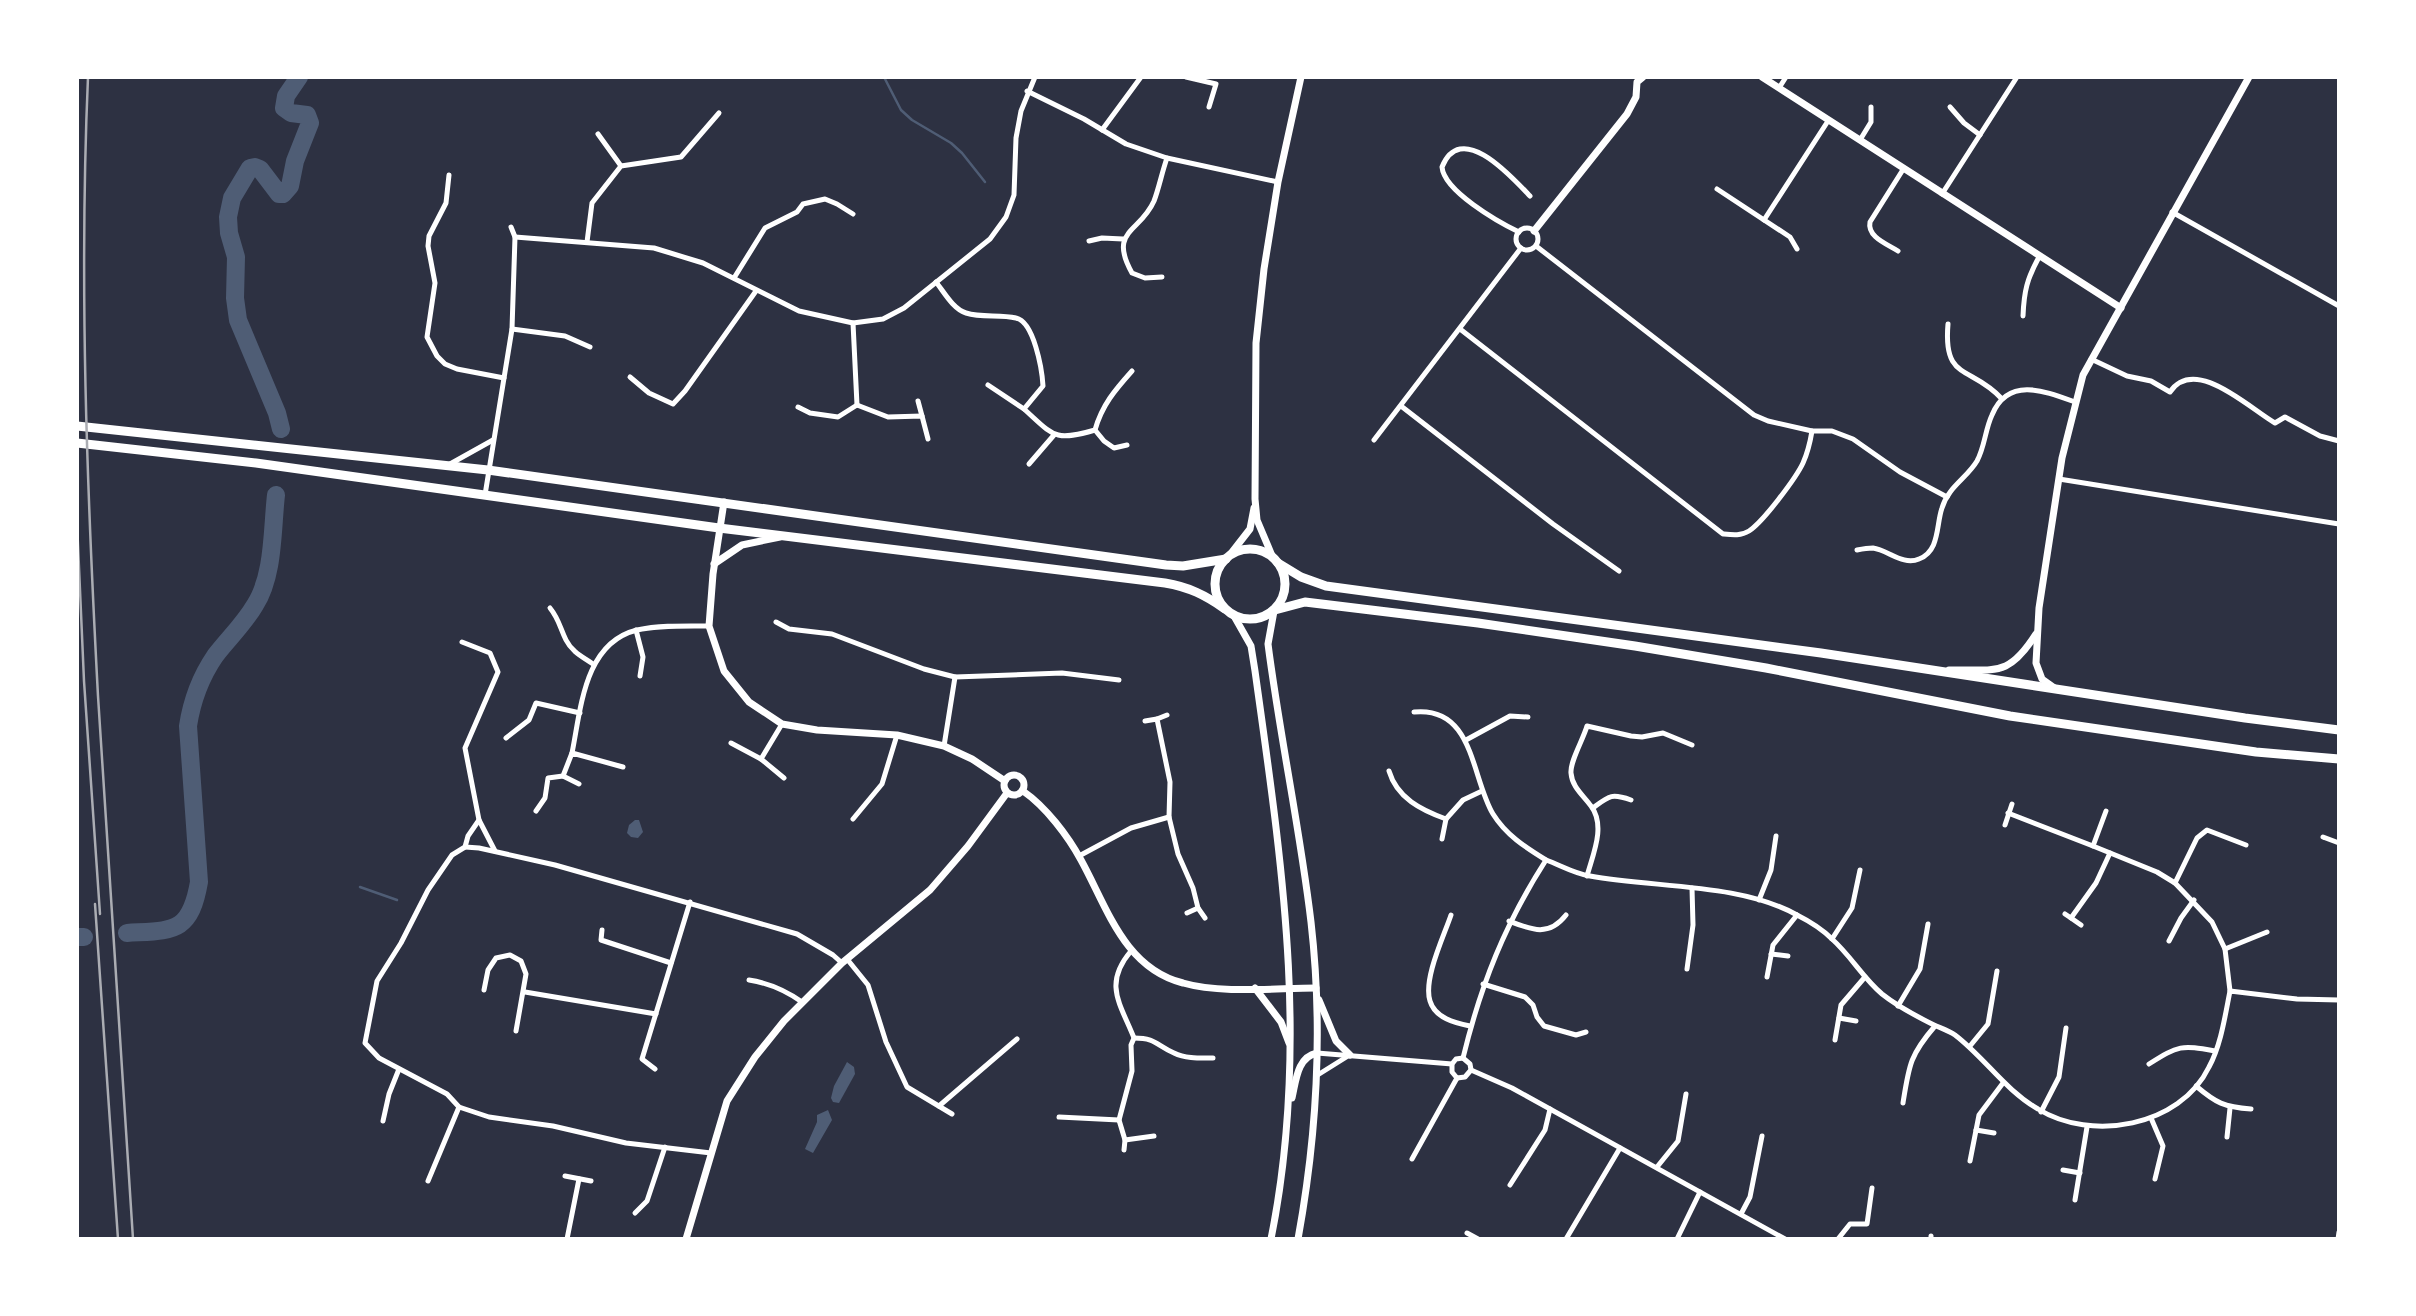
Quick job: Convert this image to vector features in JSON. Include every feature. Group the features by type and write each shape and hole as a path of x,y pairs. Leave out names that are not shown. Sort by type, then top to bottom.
{"main road":[{"path":"77,426 488,470 1135,562 1183,566 1227,557 1237,551 1256,550 1301,577 1326,586 1727,640 2339,730"},
{"path":"77,443 256,463 719,528 1186,586 1203,594 1234,616 1255,620 1274,610 1306,602 1503,626 1766,668 2010,716 2256,751 2339,759"},
{"path":"1225,609 1215,590 1215,578 1227,557"},
{"path":"1274,610 1282,599 1285,587 1284,574 1275,560"}],"street":[{"path":"516,237 654,248 703,263 799,311 853,323 883,319 904,308 990,239 1006,217 1014,195 1016,138 1027,91 1035,77"},
{"path":"1102,130 1141,77"},
{"path":"1186,77 1216,84"},
{"path":"1209,107 1218,77"},
{"path":"1275,560 1257,520 1255,499 1256,343 1278,182 1301,77"},
{"path":"1534,231 1627,114 1636,97 1640,79 1629,77"},
{"path":"1762,77 2121,308"},
{"path":"1779,88 1786,77"},
{"path":"1942,194 2017,77"},
{"path":"2056,689 2042,679 2036,663 2039,608 2059,479 2075,402 2091,359 2249,77"},
{"path":"1027,91 1126,144 1167,158 1278,182"},
{"path":"1860,140 1871,122 1871,107"},
{"path":"1950,107 1964,123 1980,135"},
{"path":"587,242 592,203 621,166 681,157 719,113"},
{"path":"1764,220 1828,121"},
{"path":"598,134 621,166"},
{"path":"1519,232 1486,213 1449,184 1442,167 1445,159 1456,149 1469,148 1485,156 1530,196"},
{"path":"1162,277 1145,278 1132,273 1123,257 1123,239 1153,203 1167,158"},
{"path":"1898,251 1872,235 1869,228 1870,222 1904,168"},
{"path":"449,175 446,203 429,236 428,246 435,283 427,337 437,356 445,364 504,378"},
{"path":"1717,189 1790,237 1797,249"},
{"path":"734,278 765,228 797,212 803,204 825,200 838,204 853,214"},
{"path":"2172,212 2339,306"},
{"path":"485,495 512,329 516,237 511,227"},
{"path":"1519,232 1527,229 1534,231 1538,237 1536,246"},
{"path":"1519,232 1516,241 1521,248 1527,250 1536,246"},
{"path":"1089,241 1102,238 1123,239"},
{"path":"1536,246 1754,415 1812,431 1832,431 1853,439 1900,472 1947,497"},
{"path":"1374,440 1521,248"},
{"path":"2023,316 2023,295 2027,278 2039,257"},
{"path":"936,282 958,309 967,313 1018,318 1026,324 1042,373 1043,386 1024,409"},
{"path":"630,377 649,394 673,404 756,291"},
{"path":"853,323 857,405"},
{"path":"1948,324 1946,345 1951,360 1958,369 1994,390 2002,399"},
{"path":"512,329 565,337 590,347"},
{"path":"1460,329 1723,534 1736,536 1759,524 1802,466 1810,448 1812,431"},
{"path":"2091,359 2127,376 2151,381 2170,393"},
{"path":"1095,430 1100,412 1108,398 1132,372"},
{"path":"2165,401 2174,388 2189,379 2204,379 2275,423 2285,417 2320,436 2339,441"},
{"path":"988,385 1024,409 1054,435 1069,438 1095,430"},
{"path":"1857,550 1871,548 1903,560 1919,559 1930,549 1936,539 1941,508 1978,459 1992,416 2002,399 2021,390 2033,389 2075,402"},
{"path":"918,401 928,439"},
{"path":"798,407 810,413 838,417 857,405"},
{"path":"857,405 888,417 922,416"},
{"path":"1401,406 1553,524 1619,571"},
{"path":"1095,430 1104,441 1115,448 1127,445"},
{"path":"1028,464 1054,435"},
{"path":"447,466 493,440"},
{"path":"2059,479 2339,524"},
{"path":"1227,557 1250,529 1255,499"},
{"path":"724,502 714,564 709,626 728,678 749,702 782,724 817,730 898,735 944,746 972,759 1004,781"},
{"path":"714,564 722,556 742,545 784,536"},
{"path":"550,608 560,620 566,640 574,652 593,664"},
{"path":"1274,610 1268,644 1311,923 1316,990 1316,1076 1307,1180 1298,1239"},
{"path":"1234,616 1251,646 1261,707 1285,907 1291,988 1289,1113 1271,1239"},
{"path":"776,622 789,629 832,635 925,669 955,677 1062,673 1119,680"},
{"path":"563,776 572,753 593,664 610,642 636,630 709,626"},
{"path":"636,630 643,657 640,677"},
{"path":"1930,670 1998,669 2013,664 2024,654 2038,632"},
{"path":"463,642 490,653 498,672 465,748 479,820 495,851"},
{"path":"944,746 955,677"},
{"path":"506,738 529,720 536,703 580,713"},
{"path":"1414,712 1422,711 1444,718 1457,726 1466,740 1482,792 1494,815 1506,831 1546,860 1587,876 1692,888 1759,900 1797,915 1832,939 1865,977 1898,1006 1952,1032 1970,1046 2003,1083 2041,1112 2087,1126 2114,1127 2151,1118 2176,1103 2196,1086 2209,1069 2215,1051 2230,991 2225,949 2213,922 2175,883 2157,872 2008,813"},
{"path":"1145,721 1167,715"},
{"path":"1466,740 1510,716 1528,717"},
{"path":"1157,719 1170,782 1169,817 1178,854 1193,888 1198,908 1205,918"},
{"path":"761,759 782,724"},
{"path":"1587,876 1598,836 1593,808 1574,787 1571,766 1587,726 1631,736 1663,733 1692,745"},
{"path":"853,819 882,784 898,735"},
{"path":"731,743 761,759 784,778"},
{"path":"572,753 623,767"},
{"path":"1389,771 1405,797 1425,811 1446,820"},
{"path":"536,811 545,797 548,778 563,776 579,784"},
{"path":"1009,776 1019,776 1025,785 1023,791 1017,795 1007,793 1004,781 1009,776"},
{"path":"1023,791 1052,820 1079,856 1118,933 1131,951 1161,974 1182,983 1214,988 1316,990"},
{"path":"1442,839 1446,820 1463,800 1482,792"},
{"path":"686,1239 727,1101 755,1057 802,1002 845,961 930,890 968,846 1007,793"},
{"path":"1593,808 1610,796 1616,795 1631,800"},
{"path":"2005,825 2011,804"},
{"path":"2093,846 2106,811"},
{"path":"1079,856 1131,828 1169,817"},
{"path":"465,847 468,836 479,820"},
{"path":"2175,883 2197,838 2207,830 2246,845"},
{"path":"1759,900 1770,870 1776,836"},
{"path":"2323,837 2339,844"},
{"path":"711,1153 625,1143 553,1126 489,1118 459,1107 447,1094 379,1058 365,1043 377,981 401,943 428,890 452,855 465,847 495,851 690,902 797,934 845,961 868,985 886,1042 907,1087 952,1114"},
{"path":"2081,925 2068,916 2096,883 2110,853"},
{"path":"1463,1058 1483,984 1509,921 1546,860"},
{"path":"1832,939 1852,908 1860,870"},
{"path":"1687,969 1693,925 1692,888"},
{"path":"2169,941 2180,918 2194,900"},
{"path":"655,1069 642,1059 690,902"},
{"path":"1187,913 1198,908"},
{"path":"1451,915 1430,976 1429,1000 1435,1010 1444,1017 1470,1027"},
{"path":"1509,921 1538,931 1559,925 1566,915"},
{"path":"1767,977 1773,945 1797,915"},
{"path":"1898,1006 1920,969 1928,924"},
{"path":"602,930 601,940 671,963"},
{"path":"2225,949 2267,932"},
{"path":"1124,1150 1125,1139 1119,1120 1132,1072 1131,1045 1134,1038 1115,991 1115,979 1120,964 1131,951"},
{"path":"1772,954 1788,956"},
{"path":"484,990 488,970 496,958 510,955 521,961 526,974 516,1031"},
{"path":"1970,1046 1988,1024 1997,971"},
{"path":"1835,1040 1841,1006 1865,977"},
{"path":"749,980 764,982 802,1002"},
{"path":"1483,984 1525,997 1533,1005 1544,1026 1576,1035 1586,1032"},
{"path":"1255,988 1281,1021 1290,1048"},
{"path":"1316,990 1329,1029 1350,1055"},
{"path":"2230,991 2297,999 2339,1000"},
{"path":"524,992 656,1014"},
{"path":"1839,1018 1856,1021"},
{"path":"1903,1103 1909,1062 1917,1046 1935,1026"},
{"path":"2041,1112 2059,1077 2066,1028"},
{"path":"1134,1038 1149,1038 1176,1054 1199,1059 1213,1058"},
{"path":"939,1106 1017,1039"},
{"path":"2150,1064 2176,1047 2189,1046 2215,1051"},
{"path":"1289,1113 1303,1060 1309,1055 1350,1055 1451,1064"},
{"path":"1316,1076 1350,1055"},
{"path":"1451,1064 1456,1059 1463,1058 1470,1064 1471,1070"},
{"path":"1451,1064 1452,1072 1457,1078"},
{"path":"383,1121 389,1094 399,1069"},
{"path":"1457,1078 1465,1077 1471,1070"},
{"path":"1471,1070 1550,1109 1783,1238"},
{"path":"1412,1159 1457,1078"},
{"path":"1970,1161 1979,1115 2003,1083"},
{"path":"2196,1086 2217,1103 2231,1108 2251,1109"},
{"path":"1657,1167 1678,1141 1686,1094"},
{"path":"428,1181 459,1107"},
{"path":"2227,1137 2231,1108"},
{"path":"1510,1185 1545,1130 1550,1109"},
{"path":"1059,1117 1119,1120"},
{"path":"2151,1118 2162,1146 2155,1179"},
{"path":"2074,1200 2087,1126"},
{"path":"1976,1130 1994,1133"},
{"path":"1125,1139 1154,1136"},
{"path":"1741,1214 1750,1198 1762,1136"},
{"path":"635,1213 648,1201 665,1147"},
{"path":"1566,1239 1620,1148"},
{"path":"2063,1170 2080,1173"},
{"path":"565,1176 591,1181"},
{"path":"567,1239 579,1179"},
{"path":"1838,1239 1850,1224 1867,1224 1872,1188"},
{"path":"1677,1239 1700,1192"},
{"path":"2338,1239 2339,1232"},
{"path":"1467,1233 1478,1239"}],"water":[{"path":"639,820 643,832 638,838 627,833 629,825"},
{"path":"847,1062 854,1067 855,1074 839,1103 833,1102 831,1098 834,1086"},
{"path":"828,1110 832,1120 813,1153 805,1149 817,1122 817,1115"}],"waterway":[{"path":"281,429 277,413 238,320 235,298 236,257 229,233 228,217 232,198 250,168 260,169 279,194 283,194 290,186 295,161 310,123 307,115 291,113 284,108 286,96 299,77"},
{"path":"884,77 901,110 912,120 951,143 985,182"},
{"path":"127,933 177,926 184,920 195,899 199,882 188,726 190,716 197,689 210,664 246,619 261,593 269,566 276,495"},
{"path":"360,887 397,900"},
{"path":"77,937 84,937"}],"railway":[{"path":"88,77 84,309 91,541 106,832 133,1239"},
{"path":"77,522 84,681 100,914"},
{"path":"95,904 118,1239"}]}
